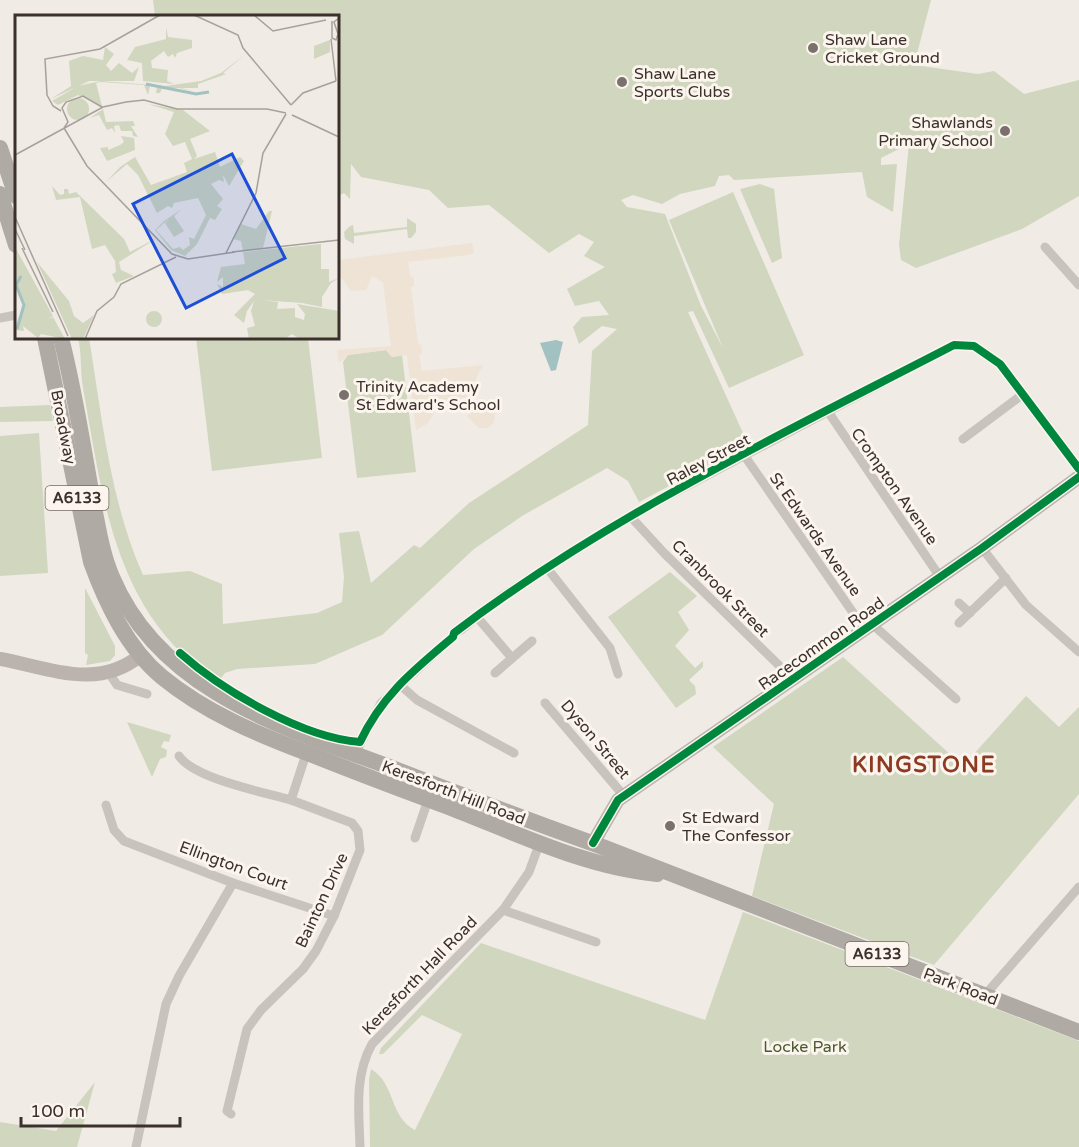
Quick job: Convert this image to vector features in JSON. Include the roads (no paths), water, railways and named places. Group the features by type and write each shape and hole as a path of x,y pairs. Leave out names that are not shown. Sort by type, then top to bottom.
{"highway":[{"path":"0,147 15,193"},
{"path":"0,194 15,242"},
{"name":"Broadway","path":"45,339 91,562 112,612 145,647"},
{"name":"Broadway","path":"61,339 101,540 112,576 145,647"},
{"name":"Keresforth Hill Road","path":"145,647 225,699 309,745 547,836"},
{"name":"Keresforth Hill Road","path":"352,762 428,800 547,836"},
{"name":"Park Road","path":"547,836 674,876 1079,1032"}],"street":[{"path":"1045,247 1079,285"},
{"path":"0,318 15,315"},
{"name":"Raley Street","path":"461,630 504,595 630,516 954,345 974,346 1000,364 1079,469"},
{"path":"963,439 1022,394"},
{"name":"Crompton Avenue","path":"827,410 940,577"},
{"name":"St Edwards Avenue","path":"744,455 868,627 956,699"},
{"name":"Racecommon Road","path":"593,852 611,813 624,796 982,548 1079,477"},
{"name":"Cranbrook Street","path":"630,516 664,553 793,679"},
{"path":"982,548 1026,605 1079,652"},
{"path":"547,568 610,648 618,674"},
{"path":"959,623 1005,578"},
{"path":"959,603 970,613"},
{"path":"477,616 512,658"},
{"path":"352,762 374,714 399,684 453,637"},
{"path":"495,673 532,641"},
{"path":"0,659 88,676 109,673 125,667 145,647"},
{"path":"109,673 117,685 147,694"},
{"path":"399,684 417,700 497,750 514,753"},
{"name":"Dyson Street","path":"545,703 624,796"},
{"path":"291,800 309,745"},
{"name":"Bainton Drive","path":"179,756 189,766 212,776 343,818 358,831 360,850 334,916 316,951 303,969 261,1010 247,1029 227,1111 231,1114"},
{"name":"Keresforth Hill Road","path":"415,838 428,800"},
{"name":"Ellington Court","path":"105,803 114,830 124,841 233,883 334,916"},
{"name":"Keresforth Hall Road","path":"360,1147 358,1097 364,1056 372,1044 518,892 529,872 541,858 547,836"},
{"path":"136,1147 143,1095 166,1004 178,976 233,883"},
{"path":"985,995 1079,887"},
{"path":"503,910 596,942"}],"water":[{"path":"556,340 563,342 556,370 551,371 540,343"}],"place":[{"name":"Shaw Lane Cricket Ground","path":"813,48"},
{"name":"Shaw Lane Sports Clubs","path":"622,82"},
{"name":"Shawlands Primary School","path":"1005,131"},
{"name":"Trinity Academy St Edward's School","path":"344,395"},
{"name":"St Edward The Confessor","path":"670,826"}],"district":[{"name":"KINGSTONE","path":"924,764"}],"park label":[{"name":"Locke Park","path":"805,1046"}]}
